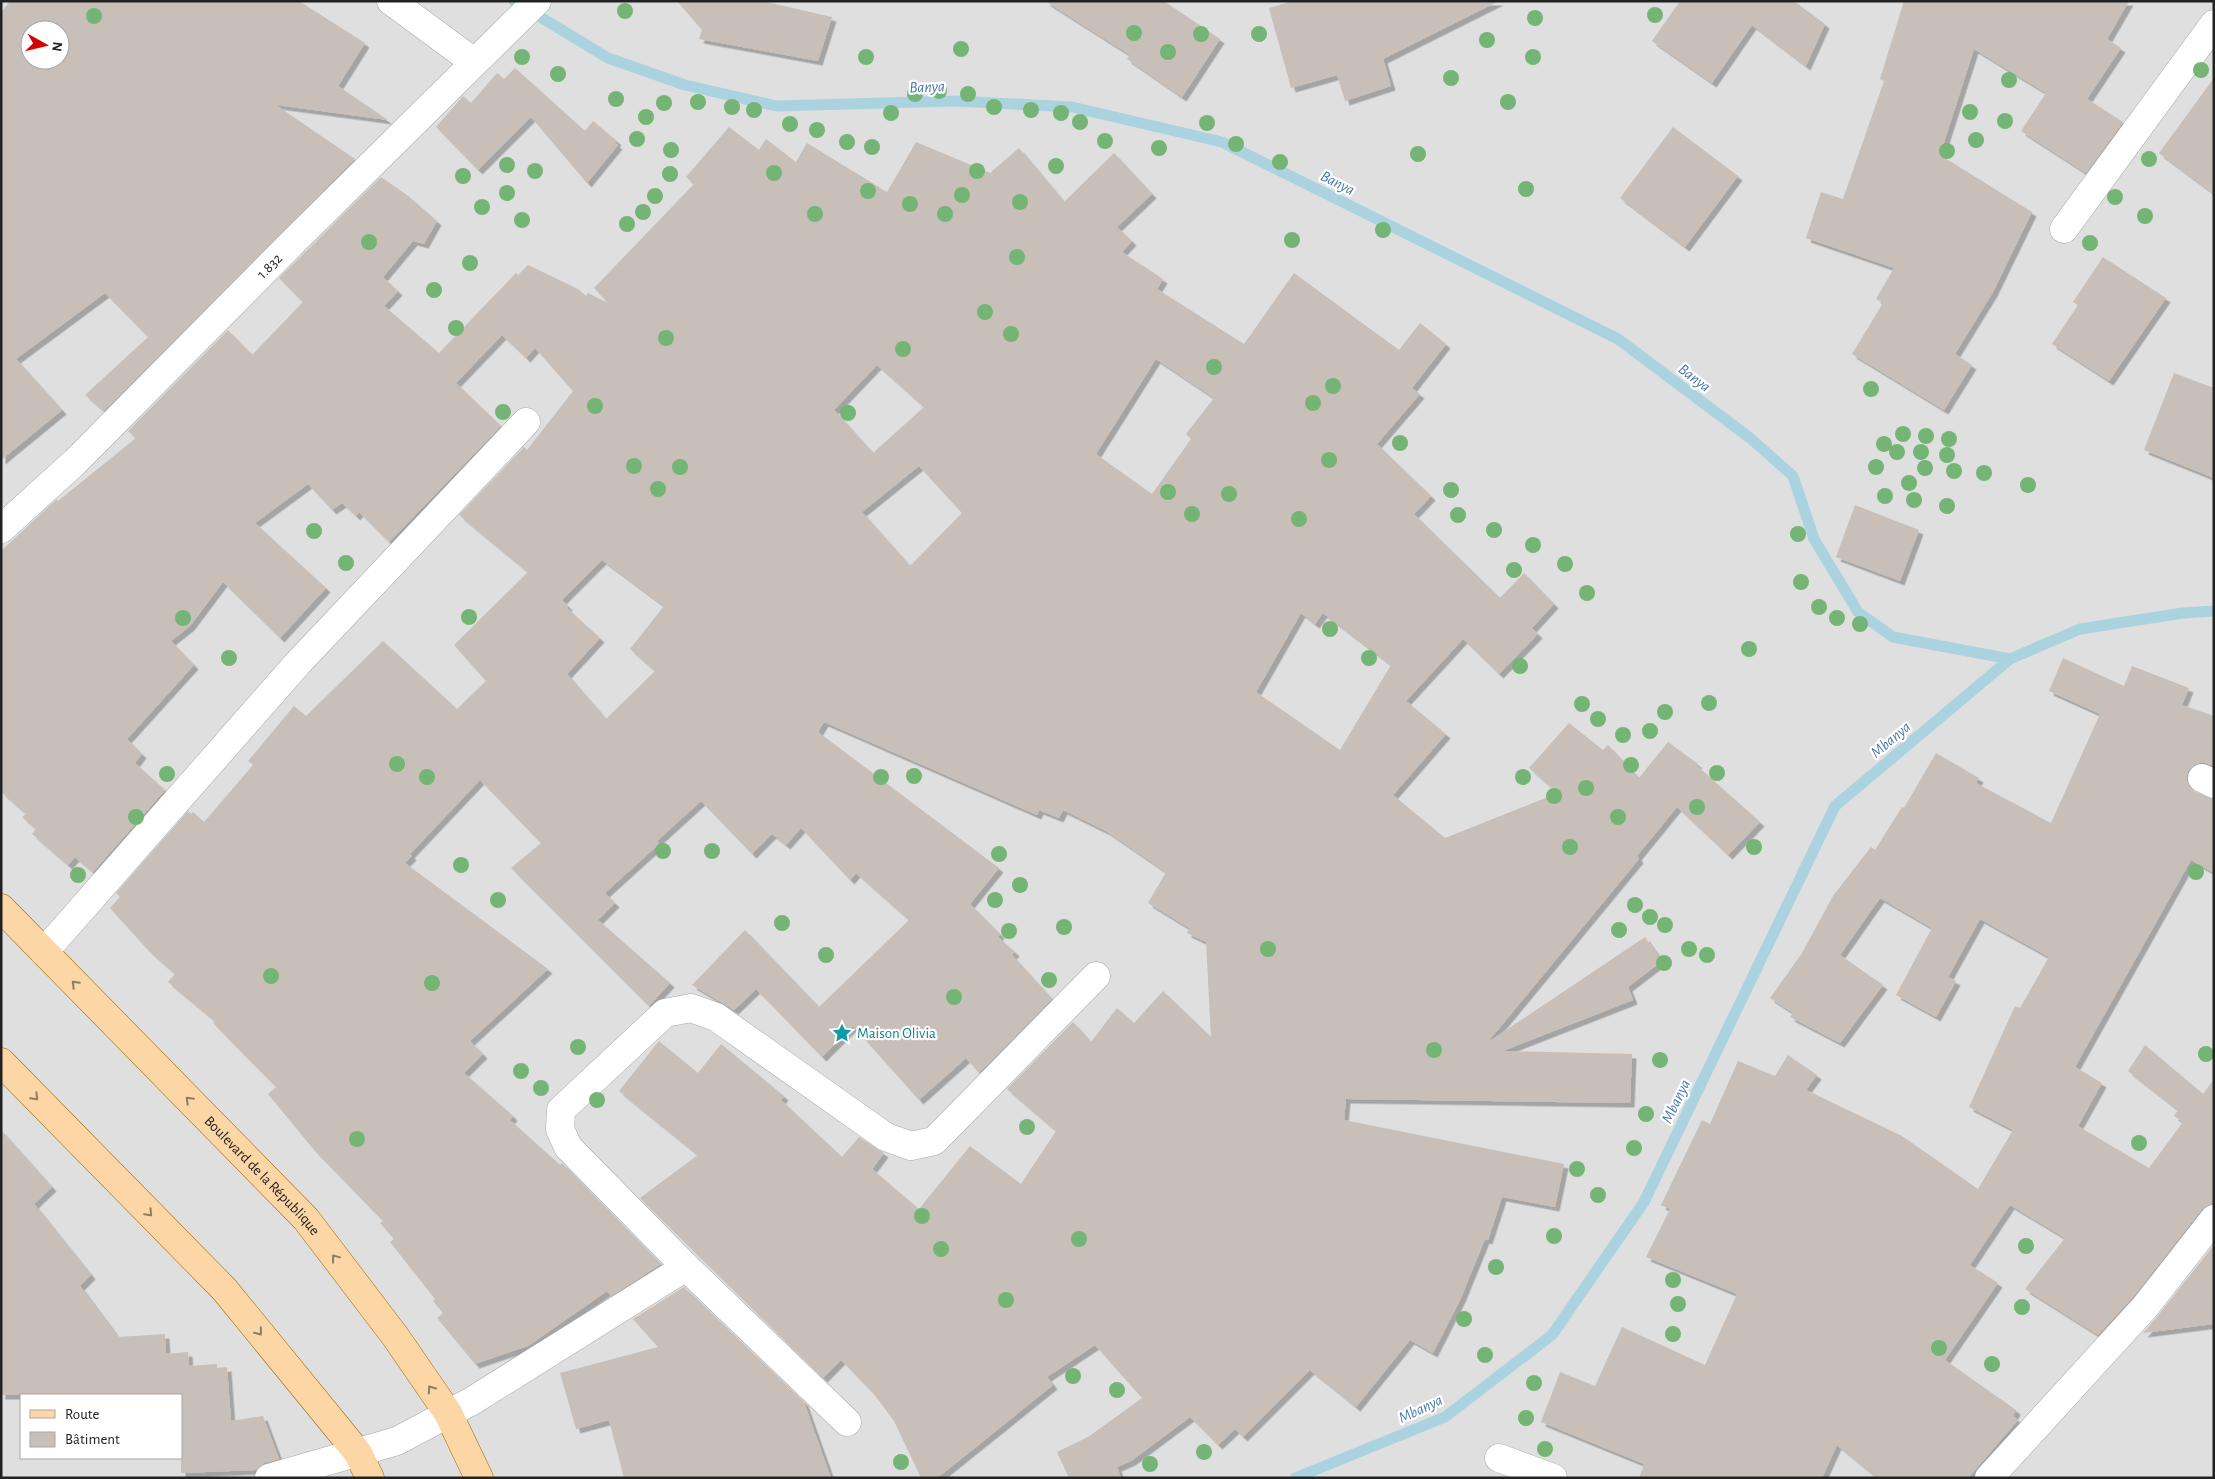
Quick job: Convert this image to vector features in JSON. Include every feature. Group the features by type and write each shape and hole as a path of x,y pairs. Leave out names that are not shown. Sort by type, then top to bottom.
{"main road":[{"name":"Boulevard de la République","path":"1,908 306,1219 395,1336 448,1413 479,1478"},
{"path":"1,1062 224,1289 358,1453 370,1478"}],"street":[{"path":"391,1 474,62"},
{"name":"1.832","path":"1,529 75,462 537,1"},
{"path":"2064,229 2214,24"},
{"path":"44,952 298,663 526,422"},
{"path":"847,1422 686,1267 568,1147 560,1129 561,1110 665,1013 691,1008 716,1016 886,1137 911,1146 934,1141 1096,976"},
{"path":"1990,1478 2145,1307 2214,1219"},
{"path":"269,1478 397,1441 472,1401 686,1267"},
{"path":"1499,1458 1553,1478"}],"shaded area":[{"path":"1,1 2214,1 2214,1478 1,1478"}],"building":[{"path":"10,1 299,1 365,43 338,86 388,120 276,105 355,159 104,411 85,395 148,337 105,293 16,359 62,410 1,460 1,13"},
{"path":"677,1 762,1 832,17 818,61 699,39 702,30"},
{"path":"1045,1 1164,1 1220,39 1182,97 1127,59 1130,55"},
{"path":"1293,1 1499,1 1383,59 1391,86 1345,101 1337,75 1291,88 1269,8"},
{"path":"1680,1 1794,1 1825,24 1806,66 1752,25 1712,83 1652,41"},
{"path":"1904,1 2129,1 2107,39 2121,48 2087,99 2123,122 2086,173 2021,131 2046,93 1974,49 1940,155 2032,212 1993,292 1955,354 1972,365 1944,410 1852,354 1883,303 1876,299 1894,268 1806,238 1821,192 1843,199 1884,81 1880,79"},
{"path":"515,68 585,131 593,121 617,141 615,143 618,145 587,183 531,117 478,170 436,127 463,96 471,103 497,73 504,79"},
{"path":"2214,78 2214,194 2159,153"},
{"path":"729,127 759,150 766,139 796,162 807,143 887,192 916,142 990,173 1019,148 1064,202 1114,153 1152,194 1117,227 1132,241 1122,252 1163,279 1157,289 1244,344 1294,273 1399,350 1420,323 1446,344 1412,388 1420,394 1377,444 1431,496 1414,514 1500,598 1524,573 1554,604 1532,628 1538,634 1499,674 1463,639 1406,701 1446,734 1393,795 1445,838 1558,793 1529,768 1569,723 1603,750 1608,745 1639,778 1668,742 1698,764 1696,765 1760,822 1728,855 1677,807 1637,856 1639,859 1487,1043 1645,937 1662,961 1628,987 1633,1000 1503,1051 1632,1054 1630,1103 1346,1099 1344,1120 1564,1164 1555,1207 1502,1197 1488,1240 1485,1239 1461,1298 1433,1353 1410,1340 1356,1407 1310,1370 1243,1437 1235,1429 1218,1445 1190,1417 1131,1461 1117,1467 1121,1478 1069,1478 1057,1452 1088,1437 1142,1398 1095,1345 1047,1377 1053,1385 941,1475 934,1478 921,1478 894,1421 874,1394 841,1360 823,1378 640,1198 698,1155 619,1091 659,1041 698,1073 721,1044 784,1096 781,1100 842,1157 859,1137 884,1153 872,1169 919,1209 970,1146 1021,1184 1056,1131 1007,1089 1073,1022 1091,1042 1117,1008 1134,1023 1163,991 1211,1037 1206,942 1187,933 1189,928 1148,903 1166,872 1106,831 1063,810 1059,818 1039,810 1037,815 824,722 818,732 999,868 970,904 1000,934 998,937 1015,952 1012,955 1052,999 979,1073 966,1058 919,1100 853,1026 822,1057 756,989 734,1010 692,985 745,930 819,1007 909,920 856,873 850,880 801,828 786,845 772,834 752,854 701,801 657,841 659,844 605,893 615,903 598,920 670,983 649,1006 511,868 541,843 480,780 410,854 412,856 405,863 548,969 470,1041 483,1054 464,1073 513,1116 510,1120 560,1165 562,1163 661,1264 611,1296 607,1291 528,1346 475,1364 437,1318 443,1313 433,1301 435,1299 390,1242 394,1239 380,1223 383,1221 315,1151 268,1094 276,1087 213,1023 215,1021 168,982 175,974 149,951 110,908 120,897 116,893 188,811 191,814 193,812 204,822 253,765 248,761 294,706 306,716 383,641 457,709 486,681 454,645 528,572 459,515 524,447 527,450 573,391 535,348 526,358 502,335 456,383 501,426 389,542 359,512 356,516 342,503 332,510 308,484 255,523 326,588 280,638 223,582 190,626 171,641 194,665 127,739 142,754 135,763 165,790 93,872 75,857 68,865 32,834 36,829 22,817 26,814 1,792 1,551 57,499 58,501 136,438 128,431 228,330 252,355 303,302 279,278 381,177 407,195 437,221 424,244 413,241 383,277 398,291 384,306 439,353 516,273 518,275 528,265 578,289 586,296 588,293 608,303 594,288 694,184 686,177","holes":["1156,359 1214,398 1186,434 1191,439 1152,494 1096,454","877,365 924,407 873,453 834,410","919,466 962,513 910,566 862,512","602,560 664,606 630,649 655,671 606,719 567,674 600,638 567,608 568,606 562,600","1301,613 1315,624 1323,613 1391,665 1340,750 1256,692"]},
{"path":"1673,127 1738,176 1685,247 1620,198"},
{"path":"2103,257 2166,298 2109,381 2052,344 2078,305 2073,302"},
{"path":"2174,373 2214,388 2214,478 2144,450"},
{"path":"1855,505 1919,530 1900,581 1836,557"},
{"path":"2063,658 2124,686 2132,666 2189,688 2182,705 2214,716 2214,766 2202,762 2194,765 2188,771 2186,778 2189,786 2195,792 2214,799 2214,873 2191,860 2075,1067 2102,1083 2078,1126 2149,1168 2183,1122 2174,1116 2178,1110 2128,1071 2145,1045 2203,1094 2214,1079 2214,1204 2202,1209 2133,1297 2098,1335 2025,1289 2065,1238 2010,1205 1970,1265 1998,1283 1945,1360 2016,1410 2013,1416 2018,1420 1968,1478 1877,1478 1837,1445 1822,1478 1639,1478 1644,1464 1541,1422 1560,1372 1595,1386 1622,1327 1705,1365 1737,1294 1646,1257 1670,1209 1661,1205 1702,1120 1710,1124 1738,1061 1775,1076 1788,1055 1817,1075 1806,1090 1902,1136 1978,1189 2013,1130 1969,1107 2015,1006 2020,1008 2049,957 1980,919 1948,977 1956,981 1936,1017 1896,995 1932,928 1880,898 1840,955 1883,985 1840,1043 1790,1017 1793,1013 1770,998 1802,953 1833,896 1871,847 1875,850 1902,807 1904,808 1936,753 1979,778 1976,783 2051,823 2100,714 2049,691"},
{"path":"1,1130 52,1187 34,1204 91,1275 80,1286 118,1337 165,1334 166,1354 188,1352 189,1366 217,1364 217,1368 227,1367 231,1421 263,1416 279,1459 264,1463 256,1470 181,1473 182,1394 1,1395"},
{"path":"2214,1245 2214,1324 2143,1333 2157,1317"},
{"path":"684,1287 804,1402 831,1478 624,1478 609,1420 576,1429 560,1373 658,1347 633,1319"}],"waterway":[{"name":"Banya","path":"514,1 608,58 685,85 776,106 955,101 1072,107 1222,142 1618,339 1750,438 1793,476 1814,539 1858,612 1893,637 2010,659"},
{"name":"Mbanya","path":"1295,1478 1445,1417 1552,1335 1644,1202 1835,806 2010,659 2080,629 2183,613 2214,611"}],"place":[{"name":"Maison Olivia","path":"842,1033"}]}
